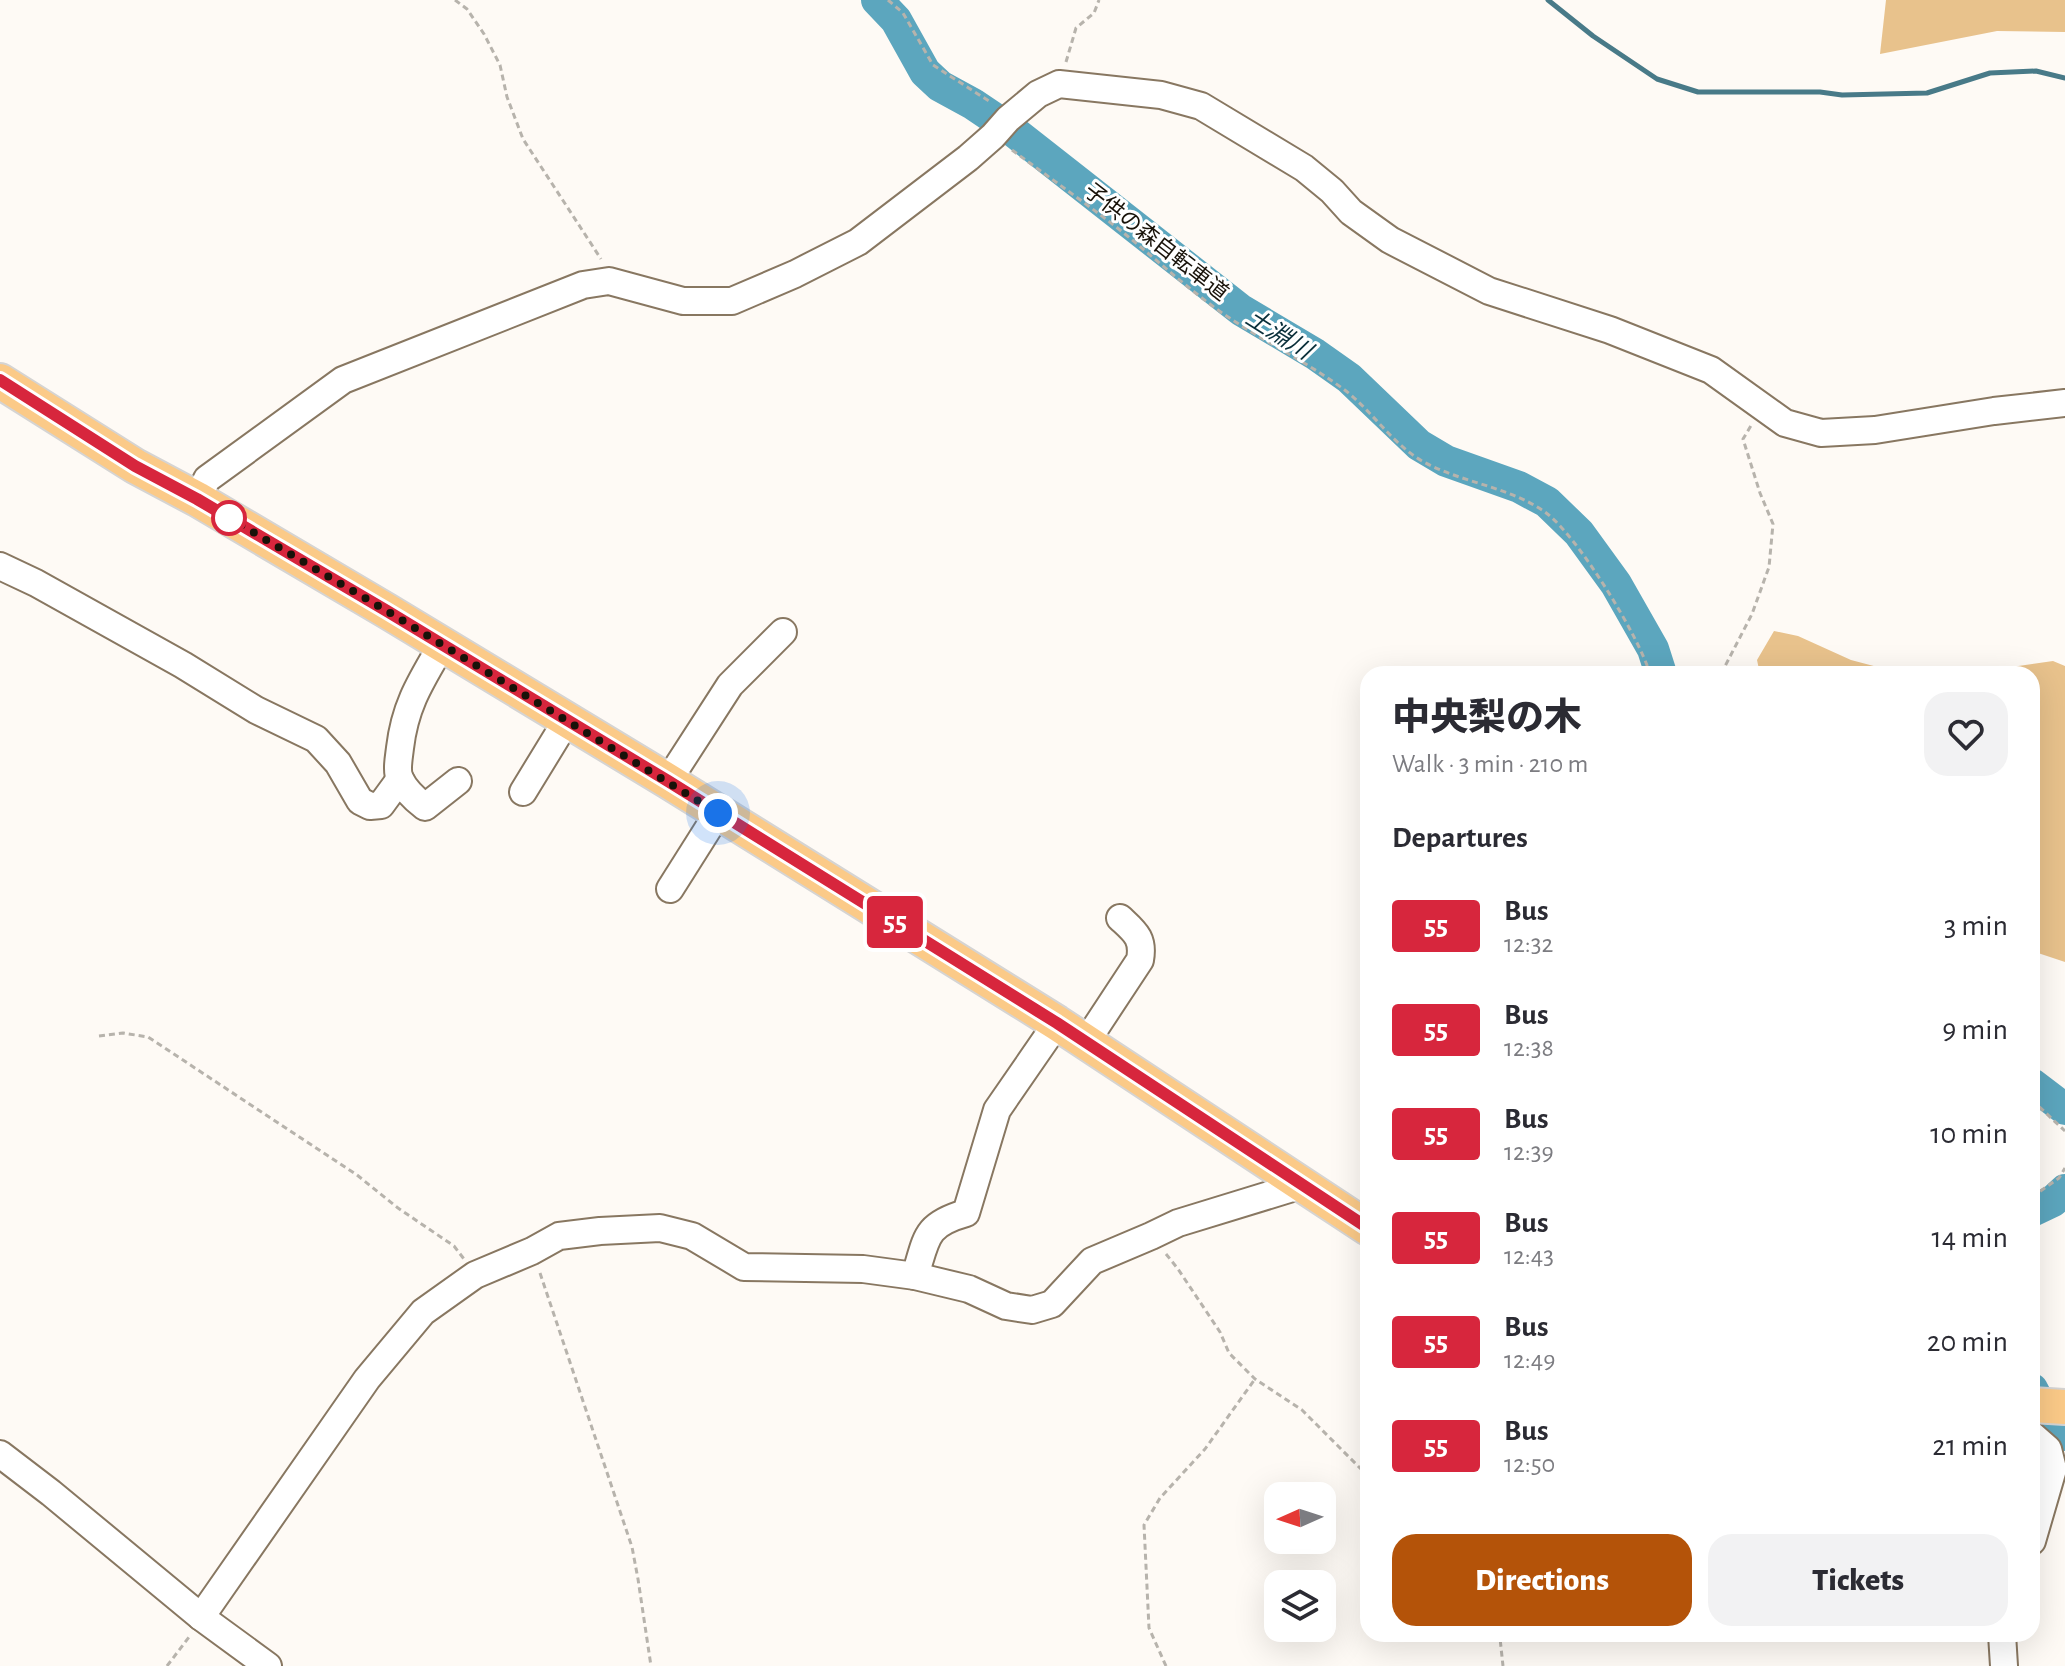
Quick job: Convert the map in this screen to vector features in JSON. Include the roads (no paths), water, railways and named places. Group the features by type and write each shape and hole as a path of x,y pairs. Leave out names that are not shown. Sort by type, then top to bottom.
{"main road":[{"path":"0,381 135,466 197,499 668,781 1057,1023 1360,1223"}],"street":[{"path":"197,499 207,479 343,380 583,285 609,281 683,301 732,301 795,274 858,242 968,158 1038,94 1059,84 1161,95 1201,106 1304,168 1351,212 1390,240 1489,291 1610,330 1711,370 1785,423 1821,433 1875,430 2065,403"},
{"path":"0,566 183,665 256,710 316,739 338,763 360,801 370,806 381,805 400,779"},
{"path":"668,781 730,685 783,632"},
{"path":"442,645 412,697 402,728 400,779 425,807 458,781"},
{"path":"523,792 567,720"},
{"path":"670,889 718,813"},
{"path":"1086,1042 1140,960 1142,947 1137,935 1120,918"},
{"path":"915,1276 929,1232 945,1219 966,1213 997,1110 1057,1023"},
{"path":"201,1617 367,1379 423,1312 475,1275 559,1236 660,1228 692,1236 744,1267 863,1269 915,1276 969,1289 1006,1306 1032,1310 1052,1304 1092,1261 1178,1223 1302,1185"},
{"path":"2040,1442 2048,1449 2053,1469 2040,1514"},
{"path":"0,1454 201,1617 268,1666"},
{"path":"2002,1642 2004,1666"}],"waterway":[{"name":"土淵川","path":"877,0 896,20 925,72 940,86 1013,131 1241,310 1349,378 1419,445 1446,461 1519,487 1547,502 1579,533 1616,584 1653,649 1658,666"},
{"path":"1548,0 1593,36 1657,79 1698,92 1927,93 1990,73 2036,71 2065,78"},
{"name":"土淵川","path":"2040,1090 2065,1109"},
{"name":"土淵川","path":"2040,1207 2065,1190"},
{"name":"土淵川","path":"2040,1404 2052,1427 2065,1435"}]}
